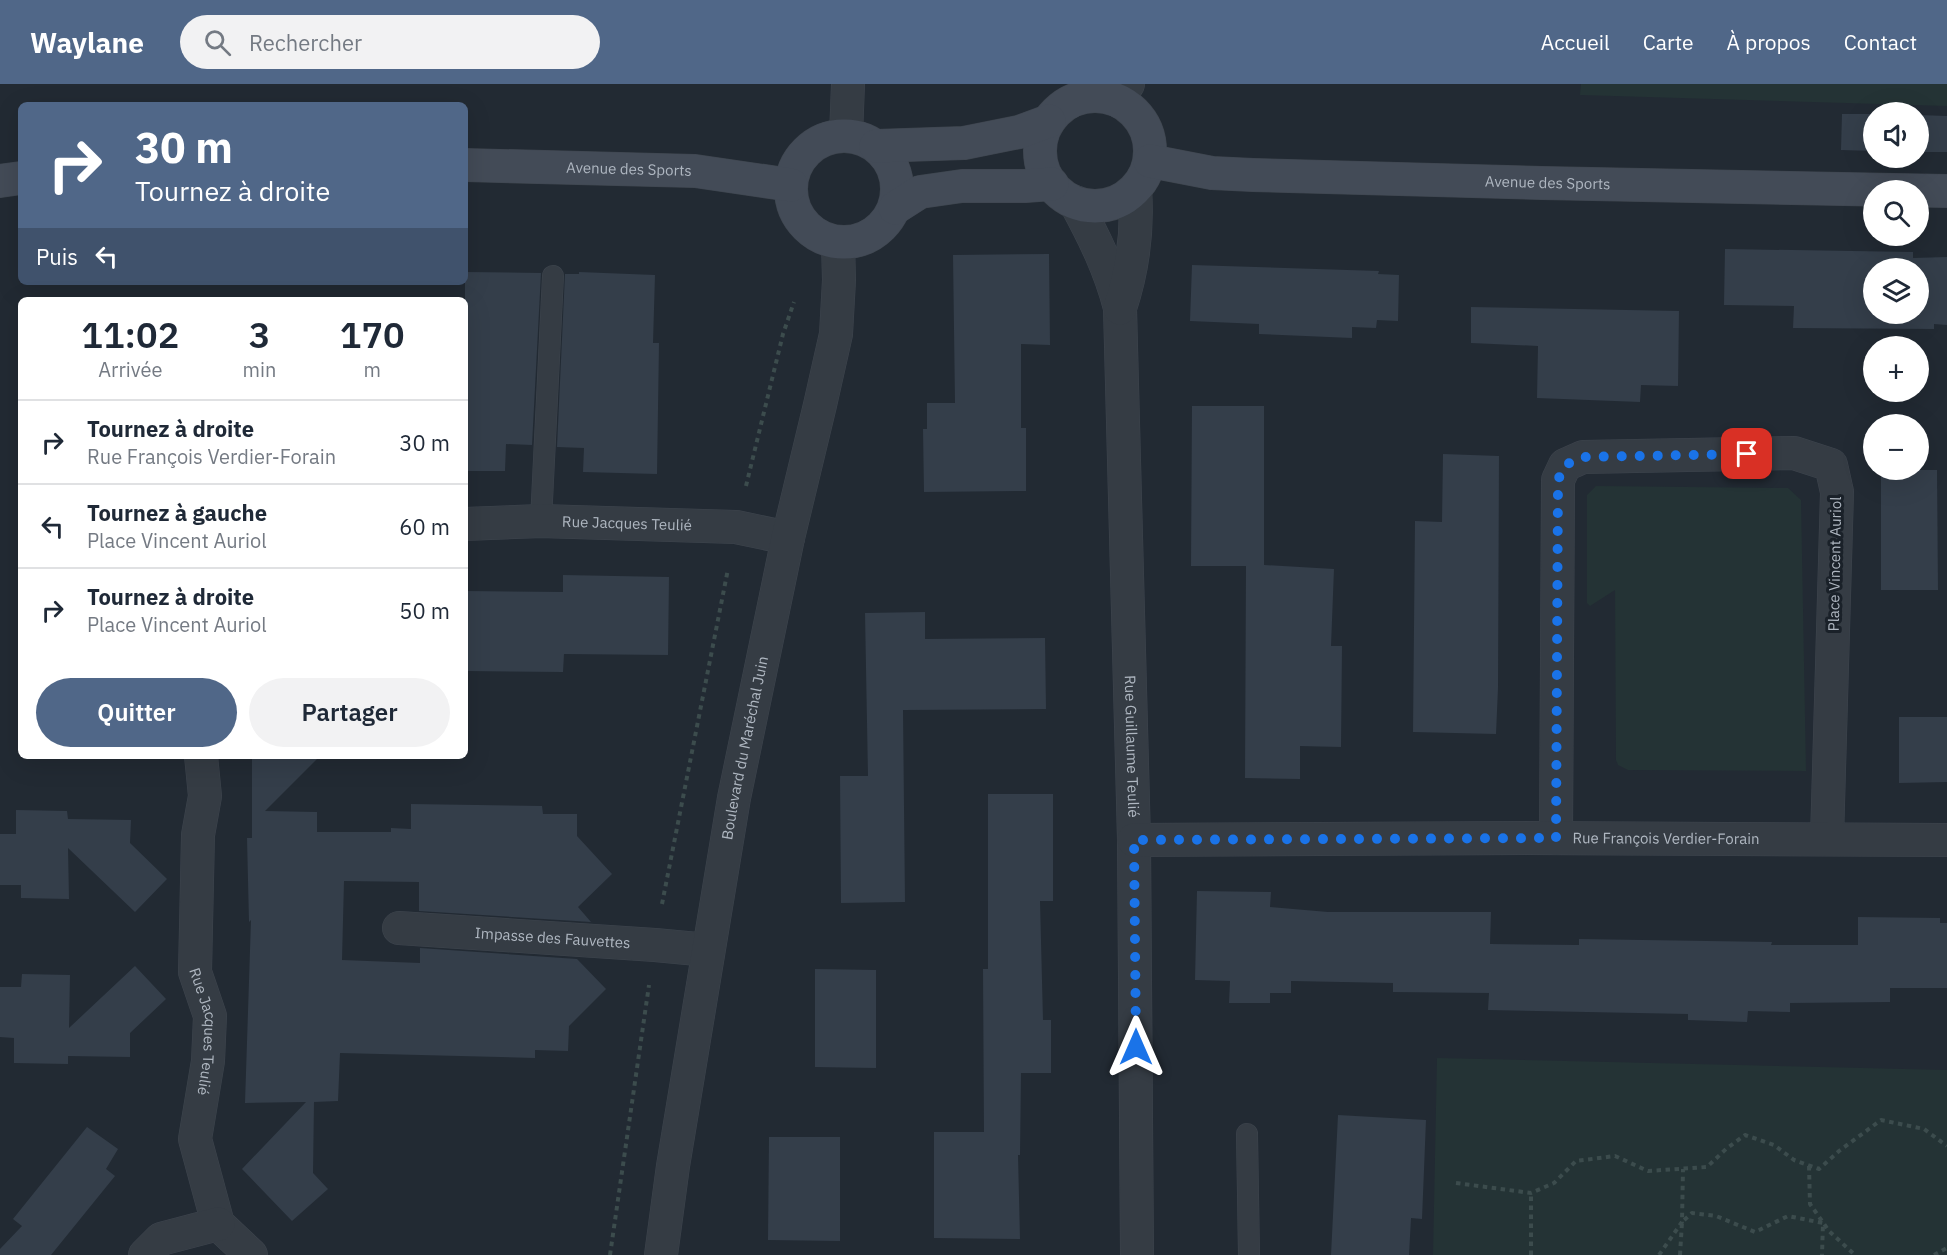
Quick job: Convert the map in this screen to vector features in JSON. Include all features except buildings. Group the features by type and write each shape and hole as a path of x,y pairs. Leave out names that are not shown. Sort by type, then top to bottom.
{"main road":[{"path":"895,208 920,192 962,186 1025,186 1063,193 1096,206 1117,201 1142,175 1150,142 1144,124 1132,110 1122,92 1079,98 1062,107 1049,121 1042,136 1040,153 1043,170 1063,193"},
{"path":"876,146 964,143 1019,132 1049,121"},
{"path":"846,136 861,139 876,146 889,158 896,174 898,191 895,208 886,224 873,235 856,242 838,243 819,236 803,224 793,205 791,185 796,165 808,150 825,139 846,136"},
{"name":"Avenue des Sports","path":"468,165 695,171 791,185"},
{"name":"Avenue des Sports","path":"1142,175 1212,173 1542,183 1947,191"},
{"path":"0,181 18,178"}],"street":[{"path":"846,136 848,84"},
{"name":"Rue Guillaume Teulié","path":"1120,308 1135,242 1142,175"},
{"name":"Rue Guillaume Teulié","path":"1063,193 1099,245 1120,308 1134,840 1137,1255"},
{"name":"Boulevard du Maréchal Juin","path":"661,1255 673,1166 734,798 788,538 836,334 839,280 838,243"},
{"name":"Place Vincent Auriol","path":"1556,838 1558,480 1565,465 1583,457 1794,453 1831,465 1837,492 1827,839"},
{"name":"Rue Jacques Teulié","path":"468,524 541,521 736,527 788,538"},
{"name":"Rue Jacques Teulié","path":"201,759 205,796 198,835 195,972 210,1016 208,1061 195,1138 218,1224"},
{"name":"Rue François Verdier-Forain","path":"1134,840 1556,838 1947,840"},
{"name":"Impasse des Fauvettes","path":"399,928 708,950"},
{"path":"145,1255 161,1239 218,1224 251,1255"}],"lane":[{"path":"541,521 553,276"},
{"path":"1247,1134 1249,1255"}],"path":[{"path":"610,1255 655,945 736,527 783,333 803,276 839,280"},
{"path":"1456,1183 1532,1193 1554,1183 1576,1161 1615,1156 1648,1172 1707,1167 1726,1149 1745,1136 1774,1145 1794,1160 1819,1169 1881,1120 1924,1129 1947,1146"},
{"path":"1809,1166 1810,1204 1829,1231 1855,1255"},
{"path":"1680,1255 1683,1168"},
{"path":"1531,1255 1532,1193"},
{"path":"1659,1255 1682,1222 1692,1213 1716,1216 1755,1232 1788,1216 1823,1223"},
{"path":"1822,1255 1823,1223"},
{"path":"1934,1255 1947,1248"}],"shaded area":[{"path":"1581,84 1947,84 1947,106 1929,105 1929,102 1863,103 1580,95"},
{"path":"1596,486 1788,488 1801,500 1806,771 1628,770 1618,765 1616,760 1615,590 1590,606 1587,603 1587,495"},
{"path":"1437,1058 1947,1070 1947,1255 1433,1255"}],"route":[{"path":"1136,1047 1134,840 1556,838 1558,480 1565,465 1583,457 1747,454"}]}
